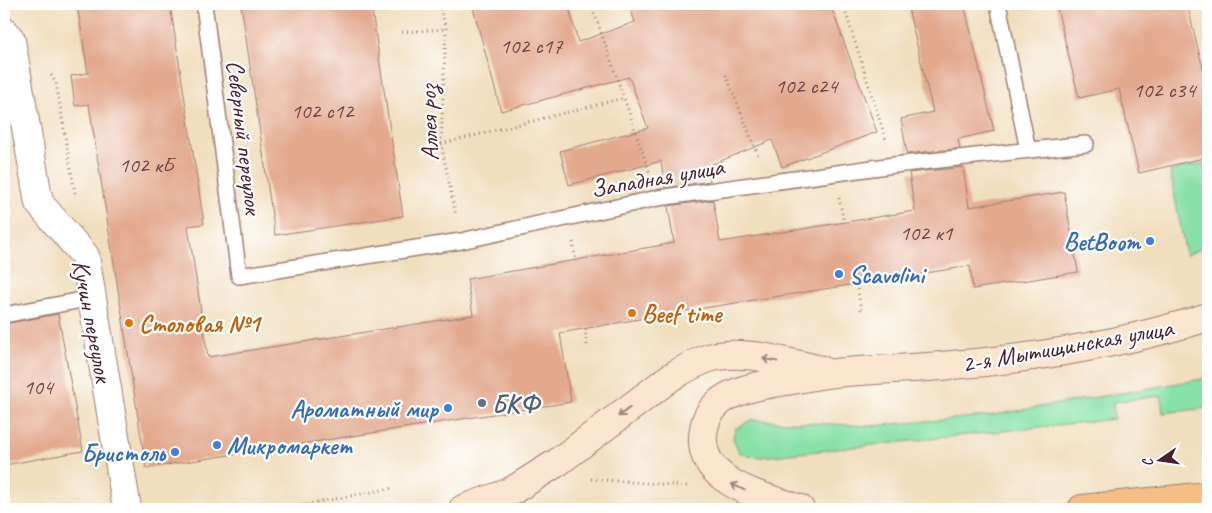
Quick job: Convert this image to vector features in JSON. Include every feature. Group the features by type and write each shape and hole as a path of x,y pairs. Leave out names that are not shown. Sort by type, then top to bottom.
{"main road":[{"path":"1082,509 1208,496"}],"street":[{"name":"Кучин переулок","path":"4,31 11,40 39,202 85,256 126,509"},
{"name":"2-я Мытищинская улица","path":"800,509 745,491 730,484 713,469 705,455 701,438 707,416 719,401 738,392 835,372 915,368 1024,358 1133,336 1208,317"},
{"name":"2-я Мытищинская улица","path":"463,509 510,492 558,462 671,377 710,358 732,355 763,358 835,372"}],"lane":[{"name":"Северный переулок","path":"204,4 239,276"},
{"path":"998,4 1028,150"},
{"name":"Западная улица","path":"239,276 461,241 658,198 894,165 1086,144"},
{"path":"4,315 92,298"}],"path":[{"name":"Аллея роз","path":"439,4 446,29 441,144 461,241"},
{"path":"590,4 658,198"},
{"path":"843,4 894,165"},
{"path":"402,32 446,29"},
{"path":"726,75 768,182"},
{"path":"441,144 624,98"},
{"path":"857,284 861,310"},
{"path":"585,329 587,345"},
{"path":"588,479 690,486"},
{"path":"282,509 393,488"}],"green space":[{"path":"1208,162 1208,246 1186,255 1170,171"},
{"path":"1208,378 1208,408 1163,413 1161,396 1113,402 1114,419 762,457 749,456 739,452 733,438 735,429 751,420 870,426 988,416"}],"building":[{"path":"77,4 170,4 204,224 188,226 208,357 473,315 467,279 674,243 668,206 713,200 720,242 915,211 909,173 963,167 969,207 1064,192 1078,272 973,289 970,266 685,311 560,333 571,402 146,468 89,104 75,106 71,76 88,73"},
{"path":"241,4 371,4 403,216 275,235"},
{"path":"472,4 568,4 578,42 635,22 629,4 830,4 877,132 782,167 772,140 708,166 710,181 665,188 661,161 569,185 560,151 648,128 629,77 501,111"},
{"path":"907,4 964,4 994,131 958,139 960,148 907,154 901,119 933,112"},
{"path":"1056,4 1187,4 1208,89 1208,157 1139,173 1119,89 1079,98"},
{"path":"58,314 83,451 4,465 4,324"}],"place":[{"name":"BetBoom","path":"1150,241"},
{"name":"Scavolini","path":"839,274"},
{"name":"Beef time","path":"632,313"},
{"name":"Столовая №1","path":"129,323"},
{"name":"БКФ","path":"482,403"},
{"name":"Ароматный мир","path":"448,408"},
{"name":"Микромаркет","path":"217,445"},
{"name":"Бристоль","path":"175,452"}]}
